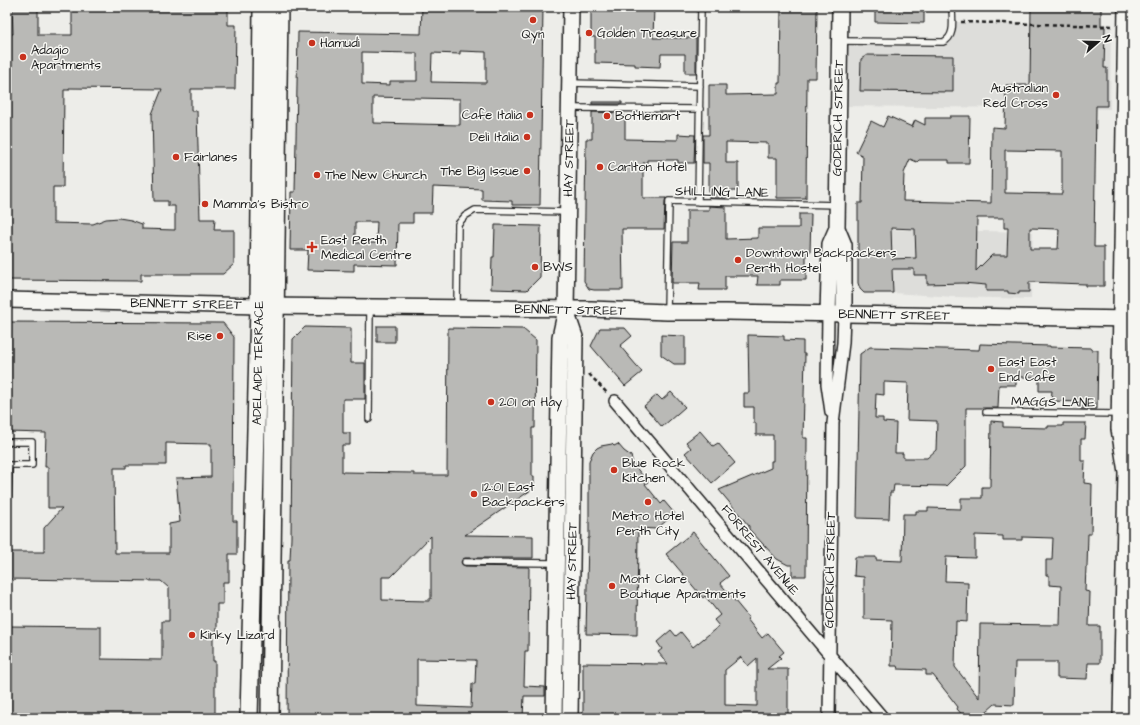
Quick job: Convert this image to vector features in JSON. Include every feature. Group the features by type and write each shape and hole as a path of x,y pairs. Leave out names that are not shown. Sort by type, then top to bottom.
{"main road":[{"name":"ADELAIDE TERRACE","path":"262,7 267,305 270,718"},
{"name":"ADELAIDE TERRACE","path":"250,718 279,7"},
{"name":"HAY STREET","path":"554,718 560,337 566,310 571,7"},
{"name":"GODERICH STREET","path":"828,314 830,244 837,228 838,205 840,7"},
{"path":"1127,7 1127,319 1120,414 1120,429 1127,472"},
{"name":"GODERICH STREET","path":"837,228 844,245 844,314"},
{"name":"BENNETT STREET","path":"7,300 1127,319"},
{"name":"HAY STREET","path":"566,310 575,337 570,718"},
{"path":"1122,718 1127,472 1133,442"}],"street":[{"name":"GODERICH STREET","path":"828,314 827,384 833,423"},
{"name":"GODERICH STREET","path":"828,718 833,423 842,349 844,314"},
{"name":"FORREST AVENUE","path":"615,401 883,718"}],"lane":[{"path":"698,202 701,7"},
{"path":"839,41 943,42 951,36 952,7"},
{"path":"570,83 700,86"},
{"path":"569,108 700,109"},
{"name":"SHILLING LANE","path":"667,312 669,201 838,205"},
{"path":"457,308 458,224 465,216 475,210 568,212"},
{"path":"369,419 370,307"},
{"name":"MAGGS LANE","path":"986,412 1120,414"},
{"path":"7,442 32,442 32,465 9,465 7,539"},
{"path":"465,562 557,563"}],"path":[{"path":"952,22 1116,26"},
{"path":"588,373 615,401"}],"shaded area":[{"path":"952,22 1111,25 1110,109 838,106 839,41 946,41"},
{"path":"858,229 1033,232 1031,299 864,293 860,289 858,283"}],"building":[{"path":"12,7 38,7 38,35 72,35 72,7 228,7 228,25 236,25 235,89 191,89 191,111 197,111 200,219 215,219 214,230 234,230 234,264 223,274 141,274 141,281 7,280 7,34 13,34","holes":["69,88 162,89 152,114 154,201 168,201 168,206 175,206 175,230 142,229 142,224 119,218 106,219 93,224 53,223 53,187 63,187 64,90 69,90"]},
{"path":"422,7 543,7 540,205 512,205 512,201 482,200 482,189 433,187 432,213 413,213 413,223 398,223 397,265 354,264 354,271 307,270 308,250 290,250 291,192 295,192 298,32 421,34","holes":["460,51 486,52 486,83 431,82 432,53 460,54","362,52 417,53 417,81 390,81 390,85 362,84","373,97 460,99 460,125 373,123","355,222 377,222 376,243 355,243"]},
{"path":"591,7 654,7 653,38 696,38 696,73 685,73 685,54 661,54 660,67 635,66 635,64 595,63 595,37 591,37"},
{"path":"781,7 817,7 816,78 807,78 806,198 777,198 777,158 768,158 768,143 726,142 726,163 738,163 738,191 726,191 726,198 709,198 709,163 703,163 703,135 709,135 709,85 726,85 726,95 778,94 778,83 780,83"},
{"path":"875,7 924,7 924,23 875,22"},
{"path":"1031,7 1101,7 1101,27 1105,27 1104,68 1107,68 1107,106 1096,106 1094,247 1104,247 1104,286 1029,282 1029,292 1019,292 1019,294 1008,293 1008,291 986,291 986,285 963,283 927,284 927,275 914,275 914,269 892,269 893,293 864,293 860,289 858,283 858,203 862,203 863,156 856,152 871,121 883,127 888,116 912,127 915,120 925,125 925,118 970,116 969,163 949,163 949,160 919,160 917,162 910,159 904,173 903,201 991,203 992,127 1005,128 1006,85 1030,85","holes":["1005,150 1062,151 1062,194 1005,193","977,218 1004,218 1004,228 1008,228 1007,255 992,255 976,271","891,228 915,229 916,258 892,259","1030,228 1059,229 1058,249 1030,249"]},
{"path":"867,55 953,56 953,92 860,91 861,59"},
{"path":"592,102 622,102 622,104 592,104"},
{"path":"592,112 622,113 622,116 625,116 625,139 678,140 678,134 695,135 694,163 678,163 678,160 647,160 647,163 643,163 643,198 666,198 664,229 622,229 623,290 589,289 584,281 586,139 592,139"},
{"path":"709,206 726,207 726,239 758,238 758,228 799,228 799,214 811,214 810,252 806,252 806,280 780,280 780,285 757,285 758,276 725,276 725,290 699,290 700,283 672,283 673,242 687,242 687,210 709,210"},
{"path":"495,225 541,226 540,277 527,290 491,289"},
{"path":"7,322 223,323 234,337 233,521 237,521 237,554 229,554 229,582 223,582 223,604 217,604 217,630 213,637 213,661 215,661 215,718 7,718 7,626 101,627 101,659 162,660 162,621 169,621 169,588 161,581 7,579 7,552 44,552 44,528 62,508 48,508 48,467 45,467 46,433 7,432","holes":["166,443 211,444 211,477 176,478 180,522 169,524 169,553 115,553 114,468 126,468 126,465 166,465"]},
{"path":"377,326 395,326 395,342 377,342"},
{"path":"305,327 351,328 351,363 365,363 365,399 343,399 343,433 350,433 350,445 342,445 342,472 414,473 414,475 447,475 448,328 523,329 536,340 535,428 532,428 532,476 534,476 534,488 465,535 533,536 533,558 465,558 461,562 465,566 529,567 528,651 525,651 524,686 545,687 545,696 524,696 523,718 287,718 288,560 290,560 291,538 293,339","holes":["431,536 431,599 429,599 429,601 382,600 382,577 391,577","417,659 476,660 475,684 472,684 471,708 417,706"]},
{"path":"600,328 625,328 632,336 620,346 642,372 625,386 591,346"},
{"path":"661,335 685,336 685,364 674,364 661,355"},
{"path":"748,335 784,336 784,340 803,341 803,354 805,354 803,438 807,438 806,576 792,576 792,565 788,565 777,559 749,529 749,526 719,490 771,468 771,461 773,461 773,435 756,435 754,407 744,407 744,393 749,393"},
{"path":"980,344 1091,348 1091,350 1098,350 1097,409 1081,409 1081,402 1051,401 1052,391 1039,391 1039,377 1016,377 1016,385 999,385 998,408 966,408 966,466 946,486 894,485 893,492 890,492 889,519 857,518 860,354 870,347 979,350","holes":["884,382 908,383 907,420 937,421 936,450 927,458 903,458 903,453 895,453 896,423 883,422 883,418 875,418 876,394 884,395"]},
{"path":"671,392 685,407 662,427 644,406 657,395 662,400"},
{"path":"991,421 1003,422 1003,427 1048,428 1048,426 1063,426 1063,423 1086,423 1085,439 1081,439 1081,461 1085,461 1084,483 1092,484 1091,534 1088,534 1085,591 1090,592 1089,626 1100,626 1100,663 1088,663 1087,679 1057,678 1057,662 1015,662 1014,705 995,704 979,718 965,718 933,675 926,675 926,670 898,669 897,666 891,666 892,620 864,619 864,577 854,576 855,557 876,557 876,560 902,561 903,514 916,514 916,511 928,511 928,508 961,509 961,498 982,498 982,487 990,487","holes":["975,535 1003,536 1003,540 1022,540 1022,537 1053,538 1052,560 1046,560 1046,575 1049,575 1049,585 1061,586 1060,625 980,624 979,698 955,667 956,621 967,622 968,582 945,581 946,557 975,558"]},
{"path":"700,431 713,446 718,443 735,463 712,483 685,453 691,448 686,442"},
{"path":"612,444 614,446 618,444 631,456 633,464 648,482 645,484 661,504 664,501 675,514 656,529 638,528 637,635 586,634 589,538 589,461 593,452 597,448"},
{"path":"693,532 729,576 720,583 749,618 747,619 762,638 768,633 784,652 779,656 781,658 767,669 788,669 788,718 583,718 583,663 668,664 658,652 662,649 657,642 671,630 676,636 681,632 693,647 719,626 714,620 720,615 705,596 703,598 666,554","holes":["741,657 748,666 757,658 757,706 725,705 725,670"]}],"place":[{"name":"Qyn","path":"533,20"},
{"name":"Golden Treasure","path":"589,33"},
{"name":"Hamudi","path":"312,43"},
{"name":"Adagio Apartments","path":"23,57"},
{"name":"Australian Red Cross","path":"1056,95"},
{"name":"Cafe Italia","path":"530,115"},
{"name":"Bottlemart","path":"607,116"},
{"name":"Deli Italia","path":"527,137"},
{"name":"Fairlanes","path":"176,157"},
{"name":"Carlton Hotel","path":"600,167"},
{"name":"The Big Issue","path":"527,171"},
{"name":"The New Church","path":"317,175"},
{"name":"Mamma‘s Bistro","path":"205,204"},
{"name":"East Perth Medical Centre","path":"312,247"},
{"name":"Downtown Backpackers Perth Hostel","path":"738,260"},
{"name":"BWS","path":"535,267"},
{"name":"Rise","path":"220,336"},
{"name":"East East End Cafe","path":"991,369"},
{"name":"201 on Hay","path":"491,402"},
{"name":"Blue Rock Kitchen","path":"614,470"},
{"name":"12:01 East Backpackers","path":"474,494"},
{"name":"Metro Hotel Perth City","path":"648,502"},
{"name":"Mont Clare Boutique Apartments","path":"612,586"},
{"name":"Kinky Lizard","path":"192,635"}]}
